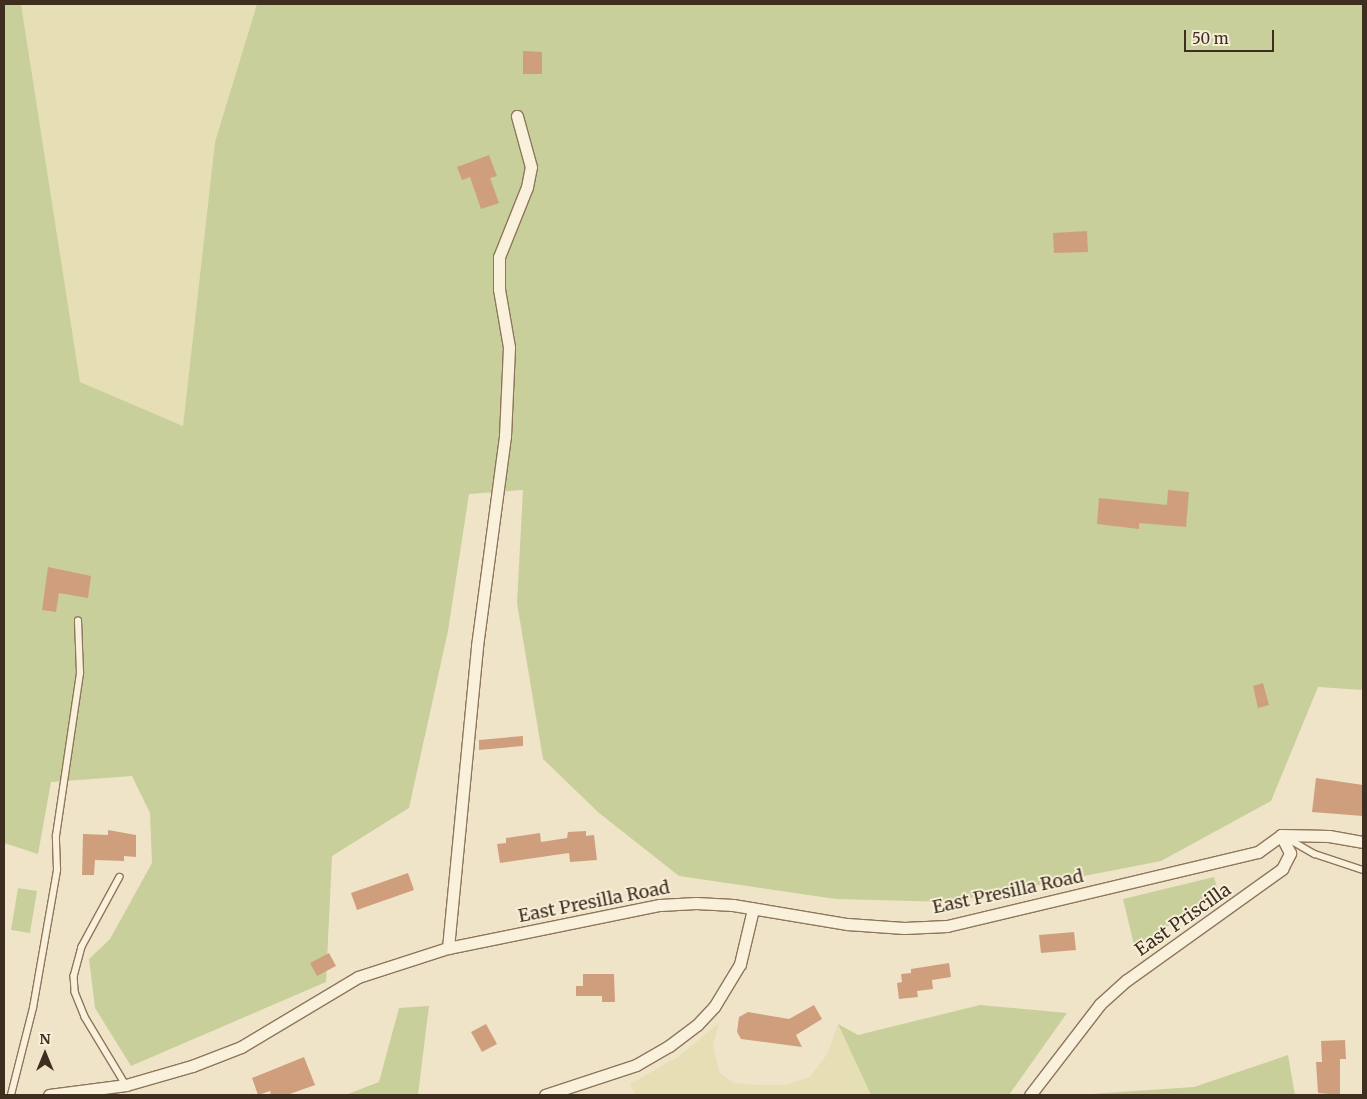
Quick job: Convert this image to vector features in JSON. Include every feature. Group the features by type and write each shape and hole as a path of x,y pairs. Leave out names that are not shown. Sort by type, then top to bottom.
{"street":[{"path":"448,948 477,646 505,436 509,347 498,288 499,257 527,186 531,167 518,116"},
{"path":"1281,835 1363,842"},
{"name":"East Presilla Road","path":"49,1095 126,1085 170,1074 241,1047 358,978 448,948 660,905 696,903 752,909 847,924 904,928 947,926 1258,852 1281,835"},
{"name":"East Priscilla","path":"1030,1095 1100,1004 1127,980 1282,869 1290,853 1281,835"},
{"path":"545,1095 636,1065 669,1046 697,1024 714,1007 740,964 752,909"}],"lane":[{"path":"11,1095 33,1008 56,870 56,836 79,679 78,621"},
{"path":"1281,835 1314,854 1363,870"},
{"path":"120,877 82,947 74,976 75,992 85,1017 126,1085"}],"shaded area":[{"path":"21,4 257,4 215,142 183,426 80,382"},
{"path":"719,1023 713,1045 719,1072 733,1083 757,1085 786,1085 810,1077 828,1053 838,1024 871,1095 635,1095 630,1084 678,1057"}],"green space":[{"path":"4,4 21,4 80,382 183,426 215,142 257,4 1363,4 1363,690 1318,687 1271,801 1161,861 950,902 836,899 679,876 599,813 543,759 517,603 523,490 469,494 448,631 409,808 332,856 326,982 131,1066 95,1008 89,959 110,939 152,863 150,813 132,776 51,782 38,854 4,843"},
{"path":"1214,877 1218,891 1135,949 1123,899"},
{"path":"18,888 37,891 30,933 11,930"},
{"path":"980,1005 1067,1013 1009,1095 871,1095 838,1024 858,1035"},
{"path":"429,1006 418,1095 345,1095 379,1082 399,1008"},
{"path":"1288,1055 1295,1095 1076,1095 1194,1087"}],"building":[{"path":"523,51 542,52 542,74 523,74"},
{"path":"489,155 497,176 490,178 499,203 481,209 470,177 462,180 457,167"},
{"path":"1087,231 1088,252 1054,253 1053,233"},
{"path":"1168,490 1189,492 1186,527 1139,523 1139,529 1097,524 1099,498 1167,505"},
{"path":"48,567 91,576 88,598 59,593 56,612 42,610"},
{"path":"1263,683 1269,705 1258,708 1253,686"},
{"path":"523,736 523,746 479,750 479,740"},
{"path":"1316,778 1363,785 1363,816 1312,812"},
{"path":"108,830 136,835 136,857 124,856 124,861 95,860 94,875 82,875 83,834 108,835"},
{"path":"586,831 586,836 594,835 597,860 570,862 569,853 500,863 497,844 506,843 506,838 540,833 541,842 567,838 568,832"},
{"path":"408,873 414,890 357,910 351,893"},
{"path":"1074,932 1076,950 1041,953 1039,935"},
{"path":"329,953 336,966 317,976 310,963"},
{"path":"949,963 951,977 932,980 933,989 917,991 918,997 899,999 897,983 902,982 901,974 911,973 911,969"},
{"path":"583,974 614,974 615,1002 602,1002 602,996 576,996 576,986 583,986"},
{"path":"814,1005 822,1019 796,1035 802,1047 741,1039 737,1032 739,1017 748,1012 789,1019"},
{"path":"486,1024 497,1044 482,1052 471,1032"},
{"path":"1345,1040 1346,1059 1340,1059 1340,1095 1318,1093 1316,1062 1322,1062 1321,1041"},
{"path":"304,1057 315,1085 287,1095 271,1095 270,1091 258,1095 252,1078"}]}
